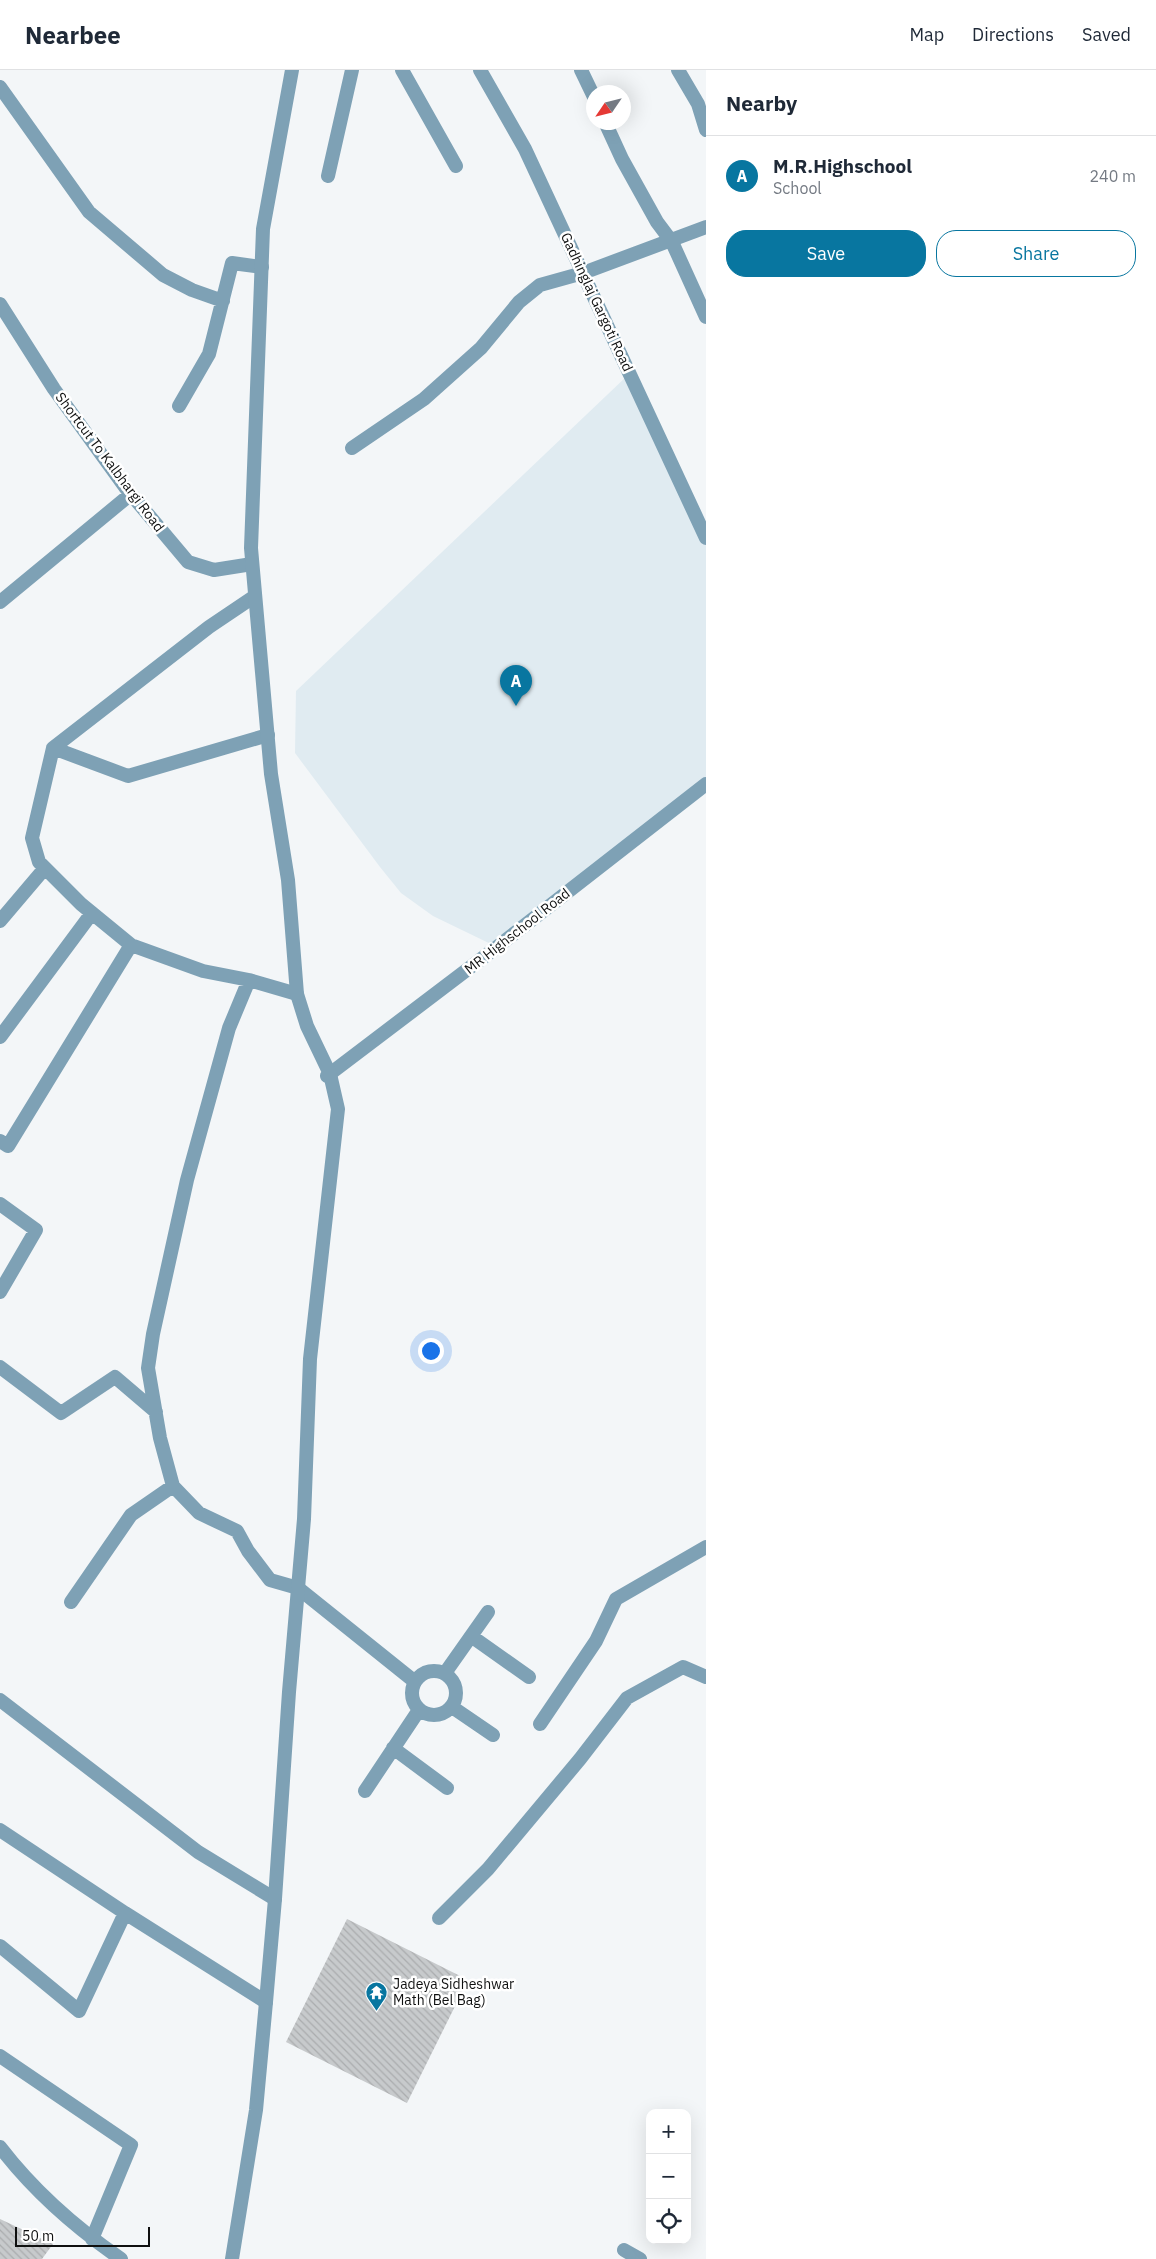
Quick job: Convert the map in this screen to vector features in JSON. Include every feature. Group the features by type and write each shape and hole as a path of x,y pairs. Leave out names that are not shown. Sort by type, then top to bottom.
{"street":[{"path":"232,2259 256,2110 266,2002 304,1519 310,1359 338,1109 328,1075 307,1026 297,994 288,880 271,774 251,548 263,229 292,70"},
{"path":"328,176 352,70"},
{"path":"402,70 456,166"},
{"name":"Gadhinglaj Gargoti Road","path":"480,70 525,149 584,272 706,538"},
{"path":"581,70 588,85"},
{"path":"678,70 702,106 706,130"},
{"path":"0,88 89,212 163,275 192,290 222,301"},
{"path":"609,130 622,159 657,222 672,240 706,317"},
{"path":"352,448 431,392 481,348 519,302 540,285 584,272 706,227"},
{"path":"179,406 209,354 232,262 262,267"},
{"name":"Shortcut To Kalbhargi Road","path":"0,304 54,389 131,494 188,562 214,570 252,564"},
{"path":"0,602 131,494"},
{"path":"255,596 209,627 53,748 32,838 39,862 92,913 131,944 203,971 249,980 297,994"},
{"path":"53,748 128,776 268,736"},
{"name":"MR Highschool Road","path":"328,1075 497,947 706,784"},
{"path":"0,920 45,868"},
{"path":"0,1037 92,913"},
{"path":"0,1141 8,1146 131,944"},
{"path":"249,980 229,1028 196,1146 153,1334 148,1368 160,1438 173,1486 199,1512 237,1531 248,1551 270,1580 298,1588 414,1682"},
{"path":"0,1204 36,1230 0,1292"},
{"path":"0,1367 61,1413 115,1377 156,1412"},
{"path":"70,1602 131,1515 173,1486"},
{"path":"540,1724 596,1641 616,1599 706,1547"},
{"path":"445,1673 488,1612"},
{"path":"471,1636 529,1677"},
{"path":"439,1918 488,1869 580,1760 627,1698 683,1667 706,1677"},
{"path":"431,1670 445,1673 451,1678 456,1692 452,1706 440,1715 432,1715 419,1710 412,1696 414,1682 418,1676 431,1670"},
{"path":"0,1700 198,1852 275,1899"},
{"path":"452,1706 493,1735"},
{"path":"365,1790 419,1710"},
{"path":"393,1748 447,1788"},
{"path":"0,1830 125,1913 266,2002"},
{"path":"0,1946 79,2010 125,1913"},
{"path":"0,2056 131,2145 92,2239"},
{"path":"0,2147 19,2172 92,2239 116,2257"},
{"path":"624,2250 640,2259"}],"shaded area":[{"path":"628,375 706,538 706,784 497,947 433,916 401,893 380,867 295,753 296,691"}],"building":[{"name":"Jadeya Sidheshwar Math (Bel Bag)","path":"347,1919 468,1980 407,2103 286,2042"},
{"path":"0,2219 53,2244 42,2259 0,2259"}],"place":[{"name":"M.R.Highschool","path":"516,706"},
{"name":"Jadeya Sidheshwar Math (Bel Bag)","path":"377,2011"}]}
